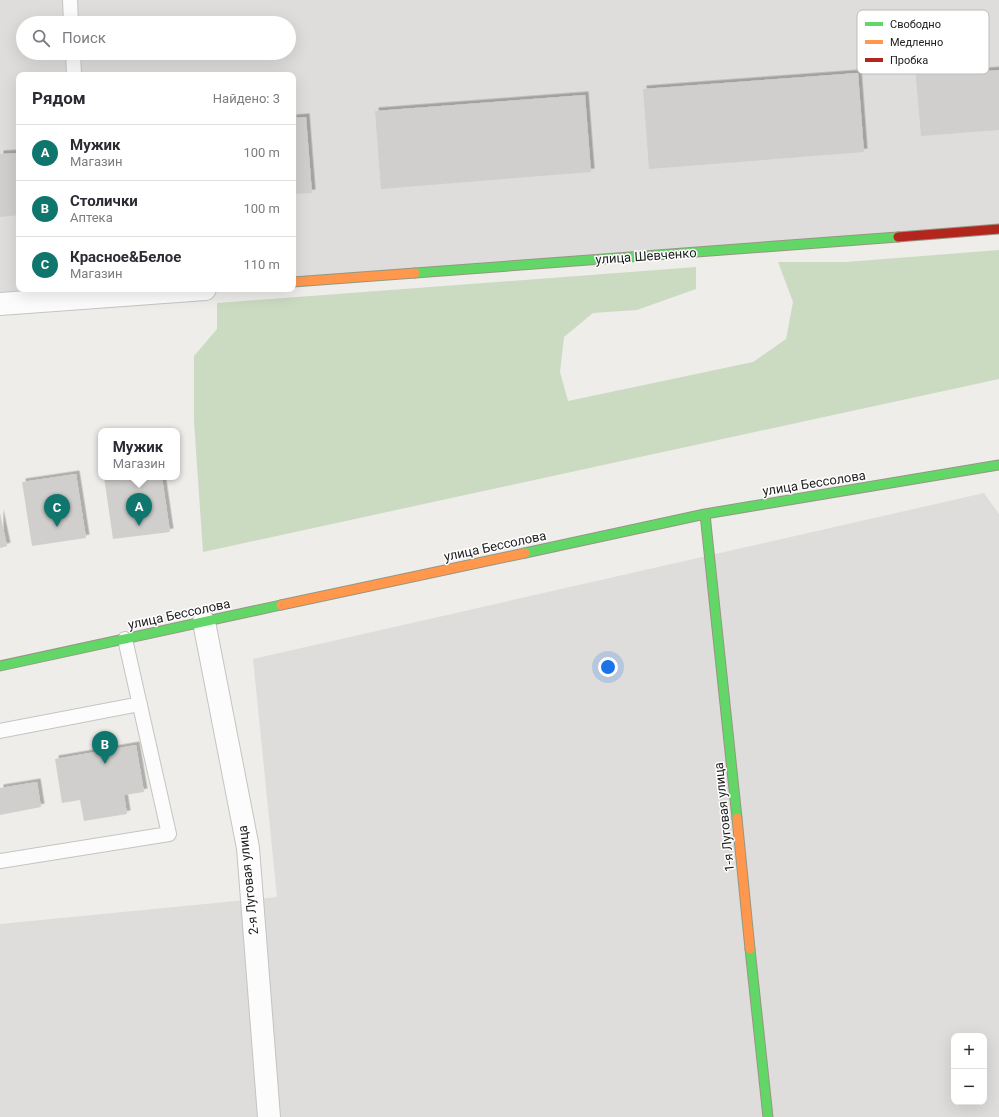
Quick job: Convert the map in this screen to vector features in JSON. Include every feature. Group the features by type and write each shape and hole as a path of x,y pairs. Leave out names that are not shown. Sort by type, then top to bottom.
{"street":[{"name":"улица Шевченко","path":"296,282 999,229"},
{"path":"0,304 65,294 121,292"},
{"name":"улица Бессолова","path":"0,666 705,514 999,465"},
{"name":"1-я Луговая улица","path":"705,514 768,1117"},
{"name":"2-я Луговая улица","path":"204,622 248,848 269,1117"}],"lane":[{"path":"70,0 71,16"},
{"path":"73,60 74,72"},
{"path":"0,861 169,834 125,639"},
{"path":"0,731 140,704"}],"shaded area":[{"path":"0,0 999,0 999,229 296,282 296,72 16,72 16,292 164,292 0,304"},
{"path":"984,493 999,514 999,1117 0,1117 0,924 277,897 253,659"}],"green space":[{"path":"999,250 999,379 203,552 194,422 194,356 217,329 217,303 696,267 696,289 637,310 593,313 564,337 560,372 568,401 753,362 786,339 793,302 778,262 846,262"}],"building":[{"path":"999,70 999,130 921,136 916,74 989,74 989,71"},
{"path":"857,73 864,152 649,169 643,89"},
{"path":"585,95 591,172 381,189 375,111"},
{"path":"306,117 312,193 296,194 296,118"},
{"path":"16,153 16,215 0,217 0,154"},
{"path":"76,474 86,538 32,546 22,482"},
{"path":"104,480 162,480 170,532 113,539"},
{"path":"0,513 7,546 0,548"},
{"path":"136,745 144,792 124,795 127,814 84,821 80,800 62,803 55,759"},
{"path":"37,782 41,807 0,815 0,788"}],"traffic: fast":[{"path":"415,273 898,237"},
{"path":"525,553 705,514 999,465"},
{"path":"705,514 737,818"},
{"path":"0,666 281,605"},
{"path":"750,949 768,1117"}],"traffic: slow":[{"path":"296,282 415,273"},
{"path":"281,605 525,553"},
{"path":"737,818 750,949"}],"traffic: jam":[{"path":"898,237 999,229"}],"place":[{"name":"Мужик","path":"139,526"},
{"name":"Красное&Белое","path":"57,527"},
{"name":"Столички","path":"105,764"}]}
